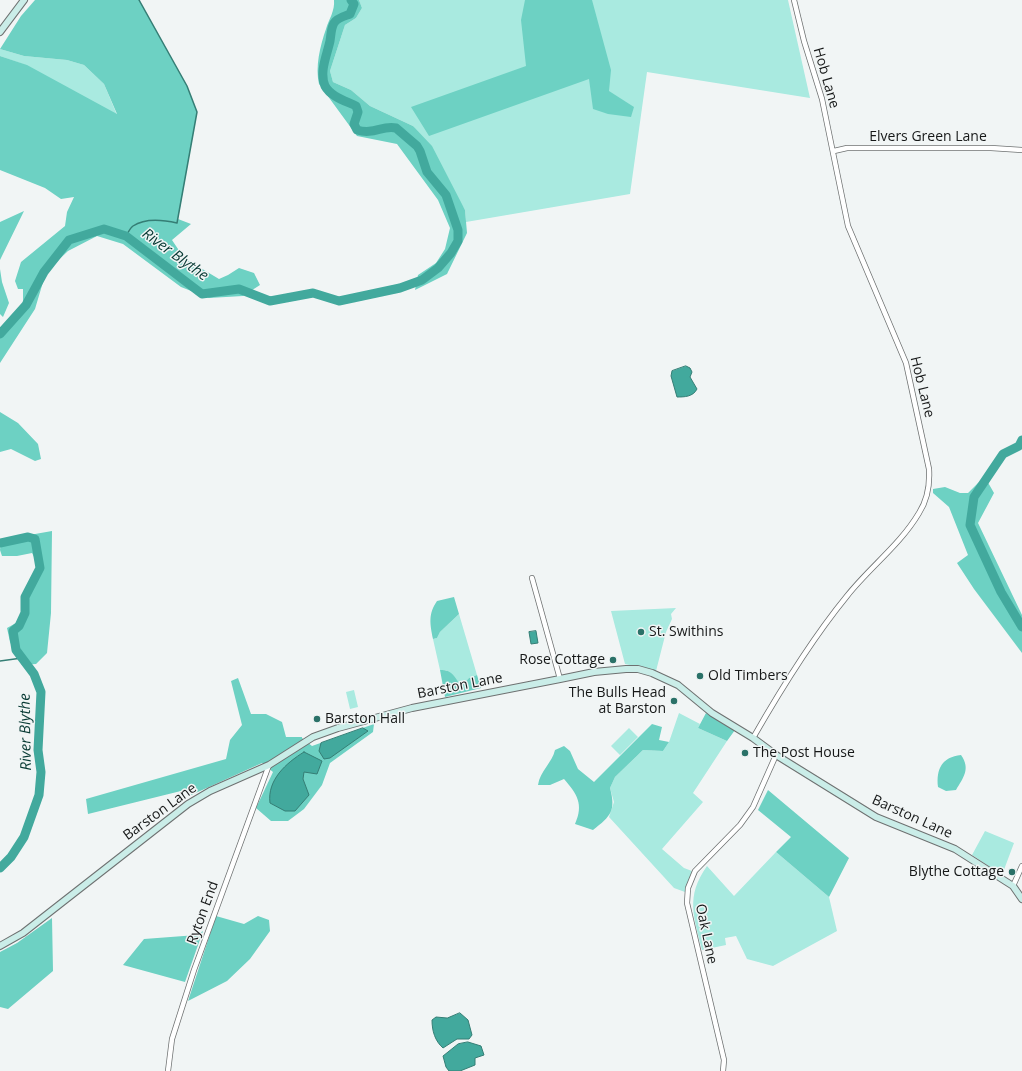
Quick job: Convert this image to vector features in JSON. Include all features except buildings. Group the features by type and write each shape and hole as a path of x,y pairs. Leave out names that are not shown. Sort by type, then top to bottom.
{"street":[{"path":"0,32 24,0"},
{"name":"Hob Lane","path":"753,738 794,667 847,595 889,552 919,514 930,486 925,446 906,363 848,226 834,151 822,99 794,0"},
{"name":"Elvers Green Lane","path":"834,151 847,148 961,148 1022,150"},
{"path":"532,578 560,679"},
{"name":"Barston Lane","path":"0,946 23,933 188,804 210,791 269,765 313,737 338,728 412,708 560,679 626,669 652,673 678,685 712,713 753,738 776,755 876,817 955,849 1013,886 1022,899"},
{"name":"Oak Lane","path":"723,1071 724,1060 687,903 688,888 695,871 740,825 753,807 776,755"},
{"name":"Ryton End","path":"168,1071 172,1039 194,970 269,765"},
{"path":"1013,886 1022,866"}],"shaded area":[{"path":"35,0 139,0 187,86 197,112 178,219 191,224 172,240 184,258 219,279 239,268 254,273 260,285 243,296 209,298 181,287 123,244 97,236 68,251 46,272 35,309 0,363 0,338 23,303 23,289 18,289 15,281 21,262 65,226 67,212 74,197 61,199 45,188 0,170 0,56 27,65 117,114 104,84 84,65 67,60 24,56 0,49 21,16"},
{"path":"334,0 359,0 362,8 356,18 345,25 330,71 333,82 351,90 370,106 413,126 432,146 465,210 467,233 447,274 415,290 418,275 436,263 445,249 450,228 438,200 397,144 357,136 319,84 318,71 320,49 333,11"},
{"path":"359,0 788,0 810,98 647,72 630,194 466,222 465,210 413,126 370,106 351,90 333,82 330,71 345,25 356,18 362,8"},
{"path":"525,0 592,0 611,70 609,91 634,107 631,117 608,114 593,109 589,79 429,136 411,107 526,66 521,20"},
{"path":"0,49 24,56 67,60 84,65 104,84 117,115 23,64 0,56"},
{"path":"24,211 0,260 0,222"},
{"path":"0,269 2,282 9,303 3,317 0,314"},
{"path":"686,366 690,368 692,372 690,377 697,389 691,395 677,397 671,376 672,371"},
{"path":"0,412 18,423 38,444 41,459 35,461 11,449 0,452"},
{"path":"986,479 994,493 978,523 1022,615 1022,653 974,589 957,563 968,555 949,507 933,493 933,489 945,487 960,493 968,493 978,483"},
{"path":"52,531 51,613 47,653 36,664 22,665 10,642 7,628 25,618 28,606 25,597 40,568 32,553 17,556 2,556 0,550 1,540"},
{"path":"454,597 459,614 440,632 437,638 433,639 430,619 434,606 437,601"},
{"path":"676,608 671,614 672,619 666,632 656,671 625,664 611,611"},
{"path":"459,614 477,675 469,678 464,683 459,683 446,670 440,670 433,639 437,638 440,632"},
{"path":"536,631 538,643 531,644 529,632"},
{"path":"440,670 446,670 451,673 459,683 464,683 469,678 477,675 481,688 445,697"},
{"path":"238,678 251,714 266,714 282,722 286,737 302,737 312,746 374,724 373,732 330,763 322,785 304,809 288,821 271,821 256,808 273,772 262,763 189,796 189,789 88,814 86,799 226,759 230,740 242,725 231,681"},
{"path":"354,690 358,707 350,709 346,692"},
{"path":"679,713 700,724 698,728 727,741 693,793 703,802 662,849 684,868 692,871 685,892 674,888 609,817 614,802 610,788 615,777 643,750 663,751 669,742"},
{"path":"706,713 735,730 727,741 698,728"},
{"path":"652,724 662,727 659,740 669,742 663,751 643,750 615,777 610,788 612,808 608,817 593,830 575,824 579,811 578,800 564,779 550,785 538,785 541,775 555,750 564,746 570,751 578,769 594,782"},
{"path":"363,728 368,731 330,758 324,759 319,751 321,743"},
{"path":"629,728 638,737 620,755 611,746"},
{"path":"304,752 322,761 317,774 304,772 303,779 309,795 295,811 285,811 270,803 272,787 279,773 291,761"},
{"path":"961,755 966,769 956,790 946,791 938,787 939,769 949,758"},
{"path":"768,790 849,858 829,897 776,852 791,837 758,810"},
{"path":"985,831 1014,843 1002,875 972,855"},
{"path":"776,852 829,897 837,931 773,966 747,959 736,936 725,938 726,945 702,950 693,907 696,888 700,877 707,866 734,896"},
{"path":"216,916 244,924 258,916 269,920 270,931 250,959 227,981 188,1001"},
{"path":"52,918 53,971 8,1009 0,1007 0,952 17,943"},
{"path":"203,931 185,982 123,965 144,939 197,935"},
{"path":"460,1013 468,1020 472,1035 469,1039 457,1039 443,1048 434,1036 432,1020 436,1017 447,1018"},
{"path":"468,1042 481,1046 484,1055 475,1058 475,1065 460,1071 449,1071 446,1067 443,1056 458,1044"}],"waterway":[{"path":"126,236 130,229 138,223 149,221 166,221 177,223 197,112 187,86 139,0"},
{"name":"River Blythe","path":"0,334 26,305 44,272 69,240 104,229 126,236 202,294 239,289 270,301 313,293 339,301 400,288 422,280 438,268 451,253 458,241 458,230 446,195 427,172 417,146 396,128 391,127 373,131 357,130 354,124 358,112 356,106 331,93 323,81 323,69 332,27 341,17 350,14 354,4 351,0"},
{"name":"River Blythe","path":"1022,440 1019,446 1003,454 974,497 970,525 1001,592 1022,627"},
{"name":"River Blythe","path":"0,543 28,537 35,539 40,568 25,597 25,613 19,626 13,631 16,650 34,674 41,692 38,750 41,772 39,795 24,837 11,857 0,868"},
{"path":"0,661 22,658"}],"place":[{"name":"St. Swithins","path":"641,632"},
{"name":"Rose Cottage","path":"613,660"},
{"name":"Old Timbers","path":"700,676"},
{"name":"The Bulls Head at Barston","path":"674,701"},
{"name":"Barston Hall","path":"317,719"},
{"name":"The Post House","path":"745,753"},
{"name":"Blythe Cottage","path":"1012,872"}]}
